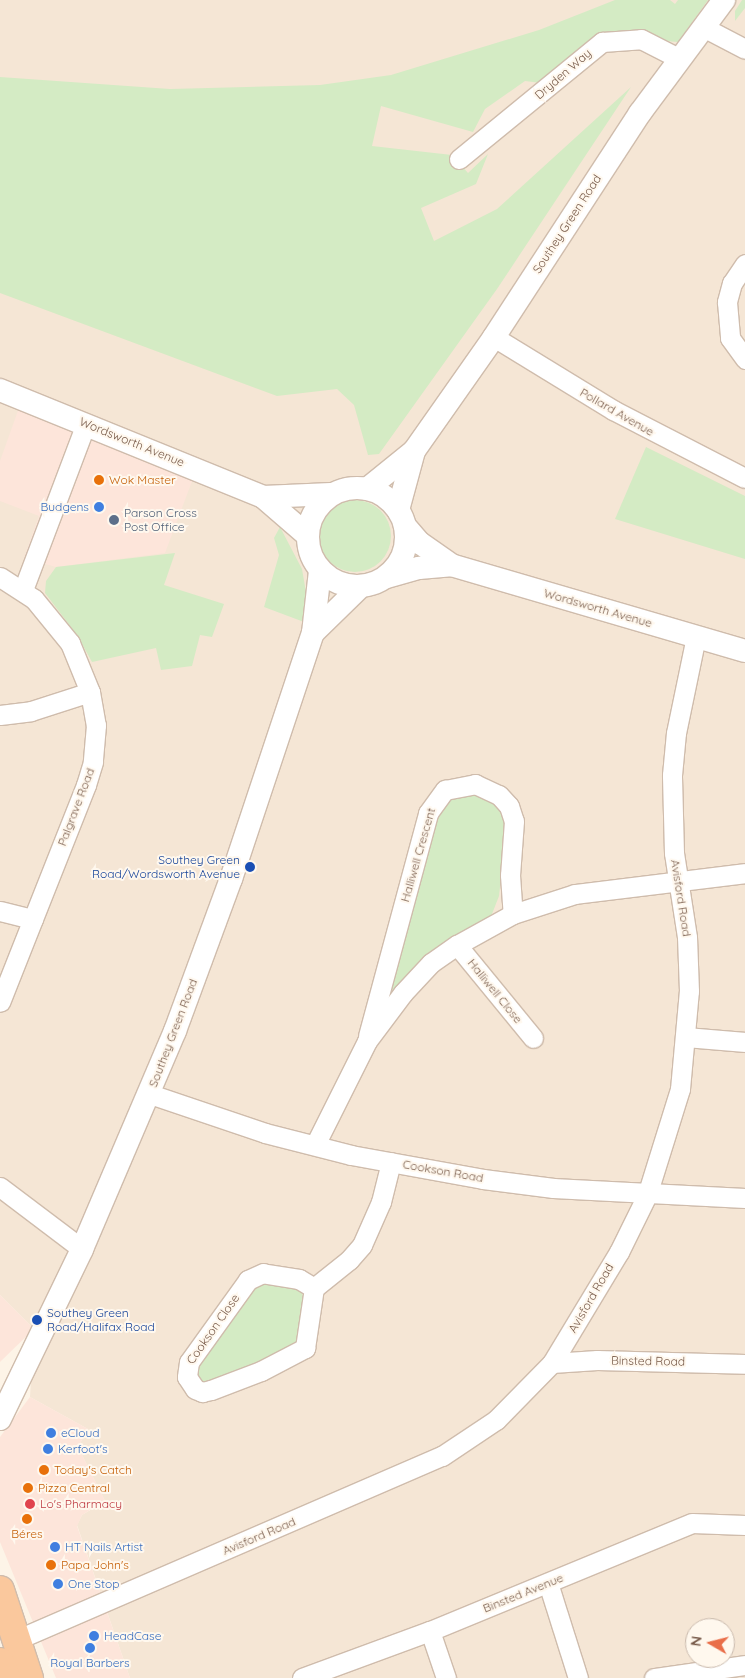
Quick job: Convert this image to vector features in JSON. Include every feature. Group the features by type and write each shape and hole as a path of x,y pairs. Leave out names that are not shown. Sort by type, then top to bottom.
{"highway":[{"path":"0,1590 29,1678"},
{"path":"0,1662 6,1678"}],"street":[{"name":"Southey Green Road","path":"367,489 414,451 494,337 582,198 724,0"},
{"path":"703,27 745,49"},
{"name":"Dryden Way","path":"459,160 602,42 641,39 680,59"},
{"path":"745,264 732,283 726,302 726,321 730,338 745,359"},
{"name":"Pollard Avenue","path":"494,337 613,410 745,478"},
{"name":"Wordsworth Avenue","path":"0,390 86,423 263,497 307,535"},
{"path":"23,590 86,423"},
{"name":"Southey Green Road","path":"402,518 414,451"},
{"path":"355,488 367,489 390,500 402,518 403,554 387,576 360,587 338,583 320,571 312,558 307,535 310,519 319,505 331,494 355,488"},
{"name":"Wordsworth Avenue","path":"263,497 331,494"},
{"name":"Wordsworth Avenue","path":"402,518 420,544 451,565 745,651"},
{"name":"Wordsworth Avenue","path":"387,576 419,568 451,565"},
{"name":"Southey Green Road","path":"0,1419 82,1249 150,1094 231,879 313,633 320,571"},
{"name":"Palgrave Road","path":"0,577 23,590 46,611 70,643 90,692 96,724 93,762 0,1002"},
{"name":"Southey Green Road","path":"313,633 360,587"},
{"name":"Avisford Road","path":"16,1640 442,1456 496,1420 552,1363 599,1286 647,1195 680,1090 686,1036 687,937 671,817 672,775 676,733 696,636"},
{"path":"0,715 31,711 90,692"},
{"name":"Halliwell Crescent","path":"367,1041 428,813 434,800 444,790 457,785 474,784 499,795 509,806 514,821 510,875 513,914"},
{"name":"Halliwell Crescent","path":"315,1145 367,1041 403,993 432,963 456,945 513,914 574,894 745,873"},
{"path":"0,911 33,919"},
{"name":"Halliwell Close","path":"456,945 533,1038"},
{"path":"686,1036 745,1042"},
{"name":"Cookson Road","path":"150,1094 229,1122 315,1145 391,1162 553,1188 647,1195 745,1198"},
{"path":"314,1288 349,1260 362,1245 381,1202 391,1162"},
{"path":"0,1187 82,1249"},
{"name":"Cookson Close","path":"263,1273 299,1279 314,1288 308,1341 299,1354 211,1390 202,1392 195,1388 187,1377 189,1362 248,1280 263,1273"},
{"name":"Binsted Road","path":"552,1363 597,1360 745,1364"},
{"name":"Binsted Avenue","path":"302,1678 430,1631 692,1523 745,1525"},
{"path":"548,1583 578,1678"},
{"path":"430,1631 446,1678"},
{"path":"654,1678 745,1666"}],"shaded area":[{"path":"0,0 745,0 745,1678 130,1678 77,1525 82,1515 105,1501 78,1447 88,1429 30,1397 34,1329 0,1295"},
{"path":"20,405 194,476 165,553 56,567 24,558 39,516 0,501 0,461"},
{"path":"0,1295 34,1329 0,1362"},
{"path":"30,1397 88,1429 78,1447 105,1501 82,1515 77,1526 130,1678 56,1678 0,1542 0,1437"}],"green space":[{"path":"615,0 670,0 675,4 678,0 708,0 678,42 665,41 652,33 624,30 598,36 541,83 525,81 485,109 473,132 381,106 372,146 452,155 468,173 488,154 476,184 421,208 434,241 497,209 631,87 497,289 379,454 368,455 354,405 337,389 277,396 0,293 0,77 170,89 320,85 391,75 539,30"},
{"path":"742,0 745,0 745,8 735,21 735,11"},
{"path":"646,447 745,496 745,559 615,519"},
{"path":"355,500 369,503 381,510 388,522 391,536 388,550 381,562 369,569 355,572 341,569 329,562 322,550 319,536 322,522 329,510 341,503"},
{"path":"280,527 302,569 307,598 304,622 264,607 279,555 274,538"},
{"path":"175,553 164,585 224,604 212,637 200,635 192,666 161,670 156,648 92,662 77,635 45,593 46,581 56,567"},
{"path":"471,791 489,796 502,810 507,825 499,896 492,914 386,1005 434,817 443,801"},
{"path":"265,1281 298,1284 307,1305 303,1342 211,1385 202,1383 198,1377 199,1366 256,1286"}],"place":[{"name":"Wok Master","path":"99,480"},
{"name":"Budgens","path":"99,507"},
{"name":"Parson Cross Post Office","path":"114,520"},
{"name":"Southey Green Road/Wordsworth Avenue","path":"250,867"},
{"name":"Southey Green Road/Halifax Road","path":"37,1320"},
{"name":"eCloud","path":"51,1433"},
{"name":"Kerfoot's","path":"48,1449"},
{"name":"Today's Catch","path":"44,1470"},
{"name":"Pizza Central","path":"28,1488"},
{"name":"Lo's Pharmacy","path":"30,1504"},
{"name":"Béres","path":"27,1519"},
{"name":"HT Nails Artist","path":"55,1547"},
{"name":"Papa John's","path":"51,1565"},
{"name":"One Stop","path":"58,1584"},
{"name":"HeadCase","path":"94,1636"},
{"name":"Royal Barbers","path":"90,1648"}]}
